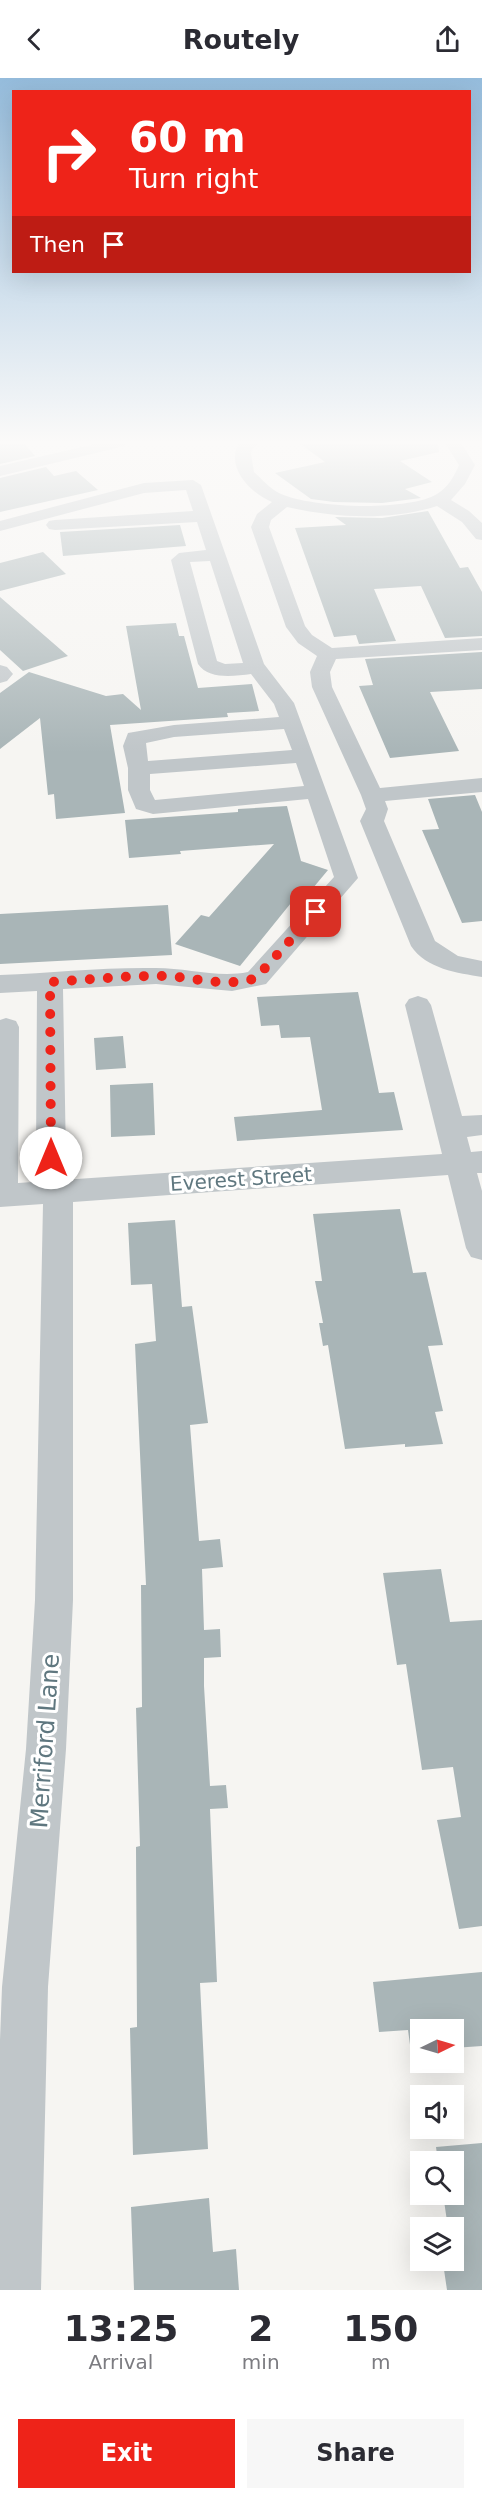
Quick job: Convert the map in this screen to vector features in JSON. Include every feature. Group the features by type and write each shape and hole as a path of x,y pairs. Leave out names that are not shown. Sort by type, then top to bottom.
{"street":[{"path":"0,984 159,975 188,980 244,982 256,978 346,878 284,703 255,668 213,546"},
{"path":"267,546 296,627 304,639 328,654 482,644"},
{"path":"216,555 185,557 180,560 208,664 214,669 255,668"},
{"path":"328,654 320,672 322,687 372,795 377,809 372,821 424,946 451,963 482,969"},
{"path":"0,671 3,674 0,677"},
{"path":"291,722 174,731 136,738 134,746 144,804 153,807 316,792"},
{"path":"139,768 304,756"},
{"path":"372,795 482,785"},
{"name":"Merriford Lane","path":"15,2290 25,1988 46,1749 54,1600 54,1175 50,982"},
{"path":"418,1005 450,1128 471,1163 482,1248"},
{"path":"2,1196 6,1027"},
{"path":"450,1128 482,1125"},
{"name":"Everest Street","path":"2,1196 54,1175 471,1163"}],"building":[{"path":"62,546 183,546 63,556"},
{"path":"302,546 448,546 460,568 468,567 482,592 482,636 445,638 421,586 374,589 396,641 359,644 356,635 334,637"},
{"path":"43,552 66,574 0,591 0,563"},
{"path":"0,597 68,656 23,671 0,650"},
{"path":"176,623 179,636 184,636 198,688 252,684 259,711 227,713 228,717 110,725 125,813 56,819 54,794 48,795 40,718 0,749 0,693 29,672 106,696 123,694 141,710 126,626"},
{"path":"482,652 482,689 430,692 459,751 390,758 359,686 373,685 365,659"},
{"path":"475,795 482,812 482,921 462,923 422,830 439,829 428,799"},
{"path":"287,806 301,861 328,870 303,900 295,898 240,966 175,944 201,915 209,917 274,844 180,851 181,854 129,858 125,820"},
{"path":"168,905 172,955 0,964 0,914"},
{"path":"358,992 379,1093 394,1092 403,1130 237,1141 234,1117 322,1110 310,1037 281,1038 279,1025 261,1026 257,997"},
{"path":"123,1036 126,1068 96,1070 94,1038"},
{"path":"153,1083 155,1135 111,1137 110,1085"},
{"path":"400,1209 413,1273 426,1272 443,1345 428,1346 443,1411 435,1412 443,1444 405,1447 405,1444 345,1449 328,1345 323,1346 319,1323 323,1323 315,1281 322,1281 313,1214"},
{"path":"175,1220 182,1307 192,1306 208,1423 190,1425 199,1541 220,1539 223,1567 202,1569 204,1630 220,1629 221,1657 204,1658 204,1686 210,1786 226,1785 228,1808 210,1809 217,1982 200,1983 208,2149 133,2155 130,2028 137,2027 136,1847 140,1846 136,1708 142,1707 141,1585 146,1585 135,1344 156,1341 152,1284 131,1285 128,1223"},
{"path":"441,1569 450,1622 482,1620 482,1926 459,1929 437,1820 461,1817 453,1767 422,1770 406,1664 397,1665 383,1573"},
{"path":"482,1972 482,2046 464,2047 464,2019 410,2019 410,2045 408,2030 379,2032 373,1982"},
{"path":"482,2143 482,2290 447,2290 444,2271 464,2271 464,2217 446,2217 445,2205 464,2205 464,2151 437,2151 436,2147"},
{"path":"209,2198 213,2252 236,2249 239,2290 134,2290 131,2207"}],"route":[{"path":"51,1158 50,982 159,975 188,980 244,982 256,978 316,912"}]}
